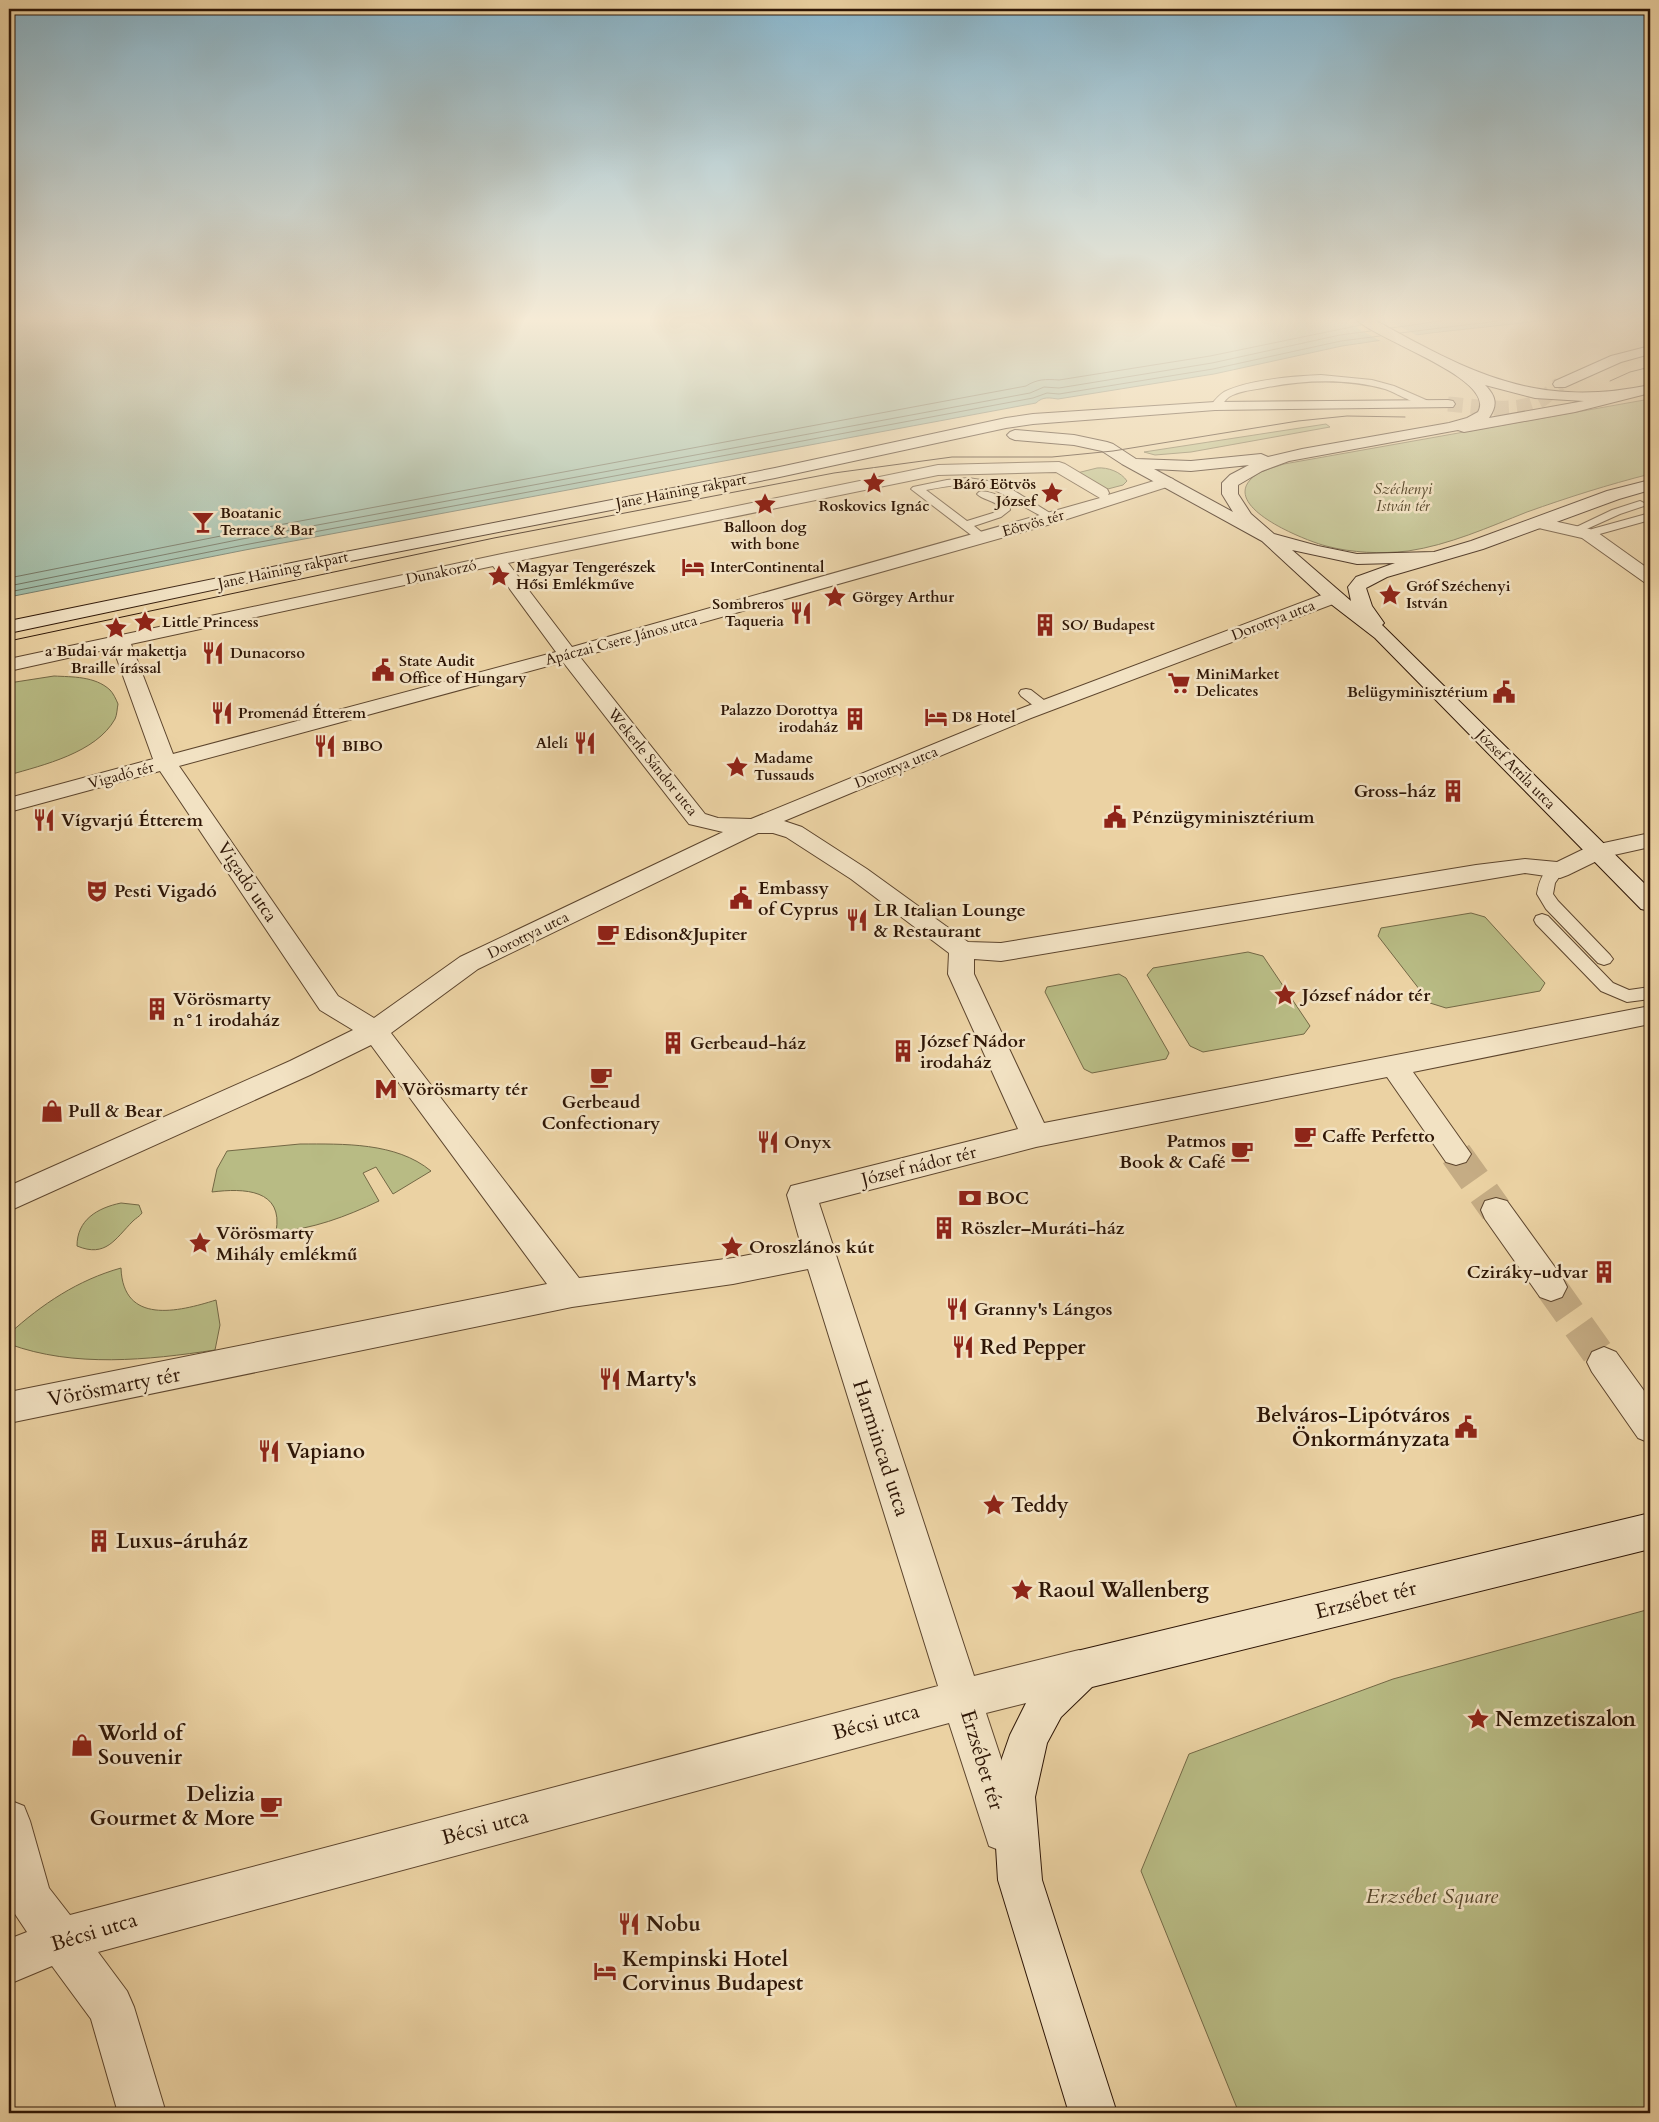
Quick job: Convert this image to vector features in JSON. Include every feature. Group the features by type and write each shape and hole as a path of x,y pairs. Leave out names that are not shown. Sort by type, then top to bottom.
{"street":[{"name":"Jane Haining rakpart","path":"9,628 336,559 784,471 949,435 1033,419 1061,417"},
{"path":"949,435 1051,437 1110,435 1142,422 1185,417"},
{"path":"1128,461 1172,466 1219,464 1285,457 1435,430 1477,420 1481,417"},
{"path":"1435,430 1488,424 1526,417"},
{"path":"1110,435 1128,461 1266,537 1316,552 1357,559 1433,557"},
{"path":"1285,457 1240,475 1230,483 1230,494 1245,517 1266,537 1334,597 1382,634"},
{"name":"Eötvös tér","path":"932,552 1134,494 1219,464"},
{"name":"Dunakorzó","path":"9,665 120,640 501,565 938,470 1059,467 1101,493"},
{"path":"1382,634 1360,604 1356,587 1362,581 1381,573 1477,545 1613,495 1650,485"},
{"name":"Eötvös tér","path":"1134,494 1158,495 1203,502"},
{"path":"1540,523 1582,532 1650,578"},
{"name":"Apáczai Csere János utca","path":"165,762 568,655 932,552"},
{"name":"Wekerle Sándor utca","path":"501,565 568,655 697,819 717,825 775,826 794,832 859,874 962,950"},
{"name":"Dorottya utca","path":"375,1031 469,962 756,825 1024,714 1334,597"},
{"name":"József Attila utca","path":"1382,634 1650,903"},
{"name":"Vigadó tér","path":"9,805 165,762 120,640"},
{"name":"Vigadó utca","path":"165,762 328,1002 375,1031"},
{"path":"1036,1136 961,974 962,950 1001,952 1525,866 1556,870 1598,851 1650,840"},
{"name":"József nádor tér","path":"802,1195 1036,1136 1650,1015"},
{"path":"9,1199 300,1068 375,1031 572,1293"},
{"path":"1392,1065 1456,1154"},
{"name":"Harmincad utca","path":"802,1195 818,1254 964,1699"},
{"path":"1496,1210 1551,1287"},
{"name":"Vörösmarty tér","path":"9,1408 572,1293 733,1271 818,1254"},
{"path":"1604,1362 1650,1427"},
{"name":"Erzsébet tér","path":"1093,2113 964,1699 1650,1531"},
{"name":"Erzsébet tér","path":"1020,1880 1014,1797 1022,1758 1030,1735 1046,1703 1081,1670"},
{"name":"Bécsi utca","path":"9,1962 60,1940 964,1699"},
{"path":"9,1822 30,1899 110,2007 142,2113"}],"lane":[{"path":"983,538 917,490 946,482 990,485 999,487 1052,518"},
{"path":"966,525 997,515 1004,510 1005,505 1000,500 989,495 968,494"},
{"path":"1582,532 1616,512 1640,504"},
{"path":"1582,532 1650,516"},
{"path":"1026,693 1044,707"},
{"path":"1556,870 1547,882 1544,894 1604,960"},
{"path":"1542,920 1607,987 1628,996 1650,993"}],"green space":[{"name":"Széchenyi István tér","path":"1548,417 1650,417 1650,474 1573,496 1469,535 1408,551 1377,553 1326,546 1302,538 1271,522 1248,502 1245,491 1250,480 1257,474 1284,464"},
{"path":"1326,424 1330,427 1191,452 1155,455 1144,452"},
{"path":"1097,468 1114,471 1127,481 1123,485 1104,490 1077,473"},
{"path":"54,676 83,678 104,685 111,691 118,704 115,719 95,741 82,749 52,762 9,775 9,683"},
{"path":"1471,913 1485,917 1545,983 1540,991 1446,1008 1430,1003 1378,936 1381,928"},
{"path":"1248,952 1263,956 1310,1026 1304,1034 1203,1052 1190,1046 1147,975 1153,968"},
{"path":"1119,974 1126,978 1169,1053 1166,1059 1092,1073 1084,1069 1045,992 1047,987"},
{"path":"300,1144 351,1145 386,1150 417,1162 431,1171 393,1194 376,1167 363,1173 379,1201 329,1221 303,1228 276,1232 277,1218 274,1207 268,1199 259,1194 248,1192 212,1192 217,1169 227,1151"},
{"path":"121,1203 139,1205 142,1213 109,1245 95,1250 77,1246 80,1229 90,1217 104,1208"},
{"path":"121,1268 124,1286 131,1299 142,1306 155,1310 170,1310 216,1300 220,1325 215,1350 164,1357 111,1360 59,1356 34,1352 9,1344 9,1334 61,1294 90,1279"},
{"name":"Erzsébet Square","path":"1650,1609 1650,2113 1239,2113 1141,1871 1189,1754 1393,1679"}],"water":[{"path":"9,417 961,417 245,550 9,597"}],"tunnel":[{"path":"1456,1154 1496,1210"},
{"path":"1551,1287 1604,1362"}],"tram line":[{"path":"9,641 494,538 834,473 952,457 1052,457 1113,451 1298,421 1337,417"}],"place":[{"name":"Roskovics Ignác","path":"874,483"},
{"name":"Báró Eötvös József","path":"1052,493"},
{"name":"Balloon dog with bone","path":"765,504"},
{"name":"Boatanic Terrace & Bar","path":"203,522"},
{"name":"InterContinental","path":"693,567"},
{"name":"Magyar Tengerészek Hősi Emlékműve","path":"499,576"},
{"name":"Gróf Széchenyi István","path":"1390,595"},
{"name":"Görgey Arthur","path":"835,597"},
{"name":"Sombreros Taqueria","path":"801,613"},
{"name":"Little Princess","path":"145,622"},
{"name":"SO/ Budapest","path":"1045,625"},
{"name":"a Budai vár makettja Braille írással","path":"116,628"},
{"name":"Dunacorso","path":"213,653"},
{"name":"State Audit Office of Hungary","path":"383,670"},
{"name":"MiniMarket Delicates","path":"1179,683"},
{"name":"Belügyminisztérium","path":"1504,692"},
{"name":"Promenád Étterem","path":"222,713"},
{"name":"D8 Hotel","path":"936,717"},
{"name":"Palazzo Dorottya irodaház","path":"855,719"},
{"name":"Alelí","path":"585,743"},
{"name":"BIBO","path":"325,746"},
{"name":"Madame Tussauds","path":"737,767"},
{"name":"Gross-ház","path":"1453,791"},
{"name":"Pénzügyminisztérium","path":"1115,817"},
{"name":"Vígvarjú Étterem","path":"44,820"},
{"name":"Pesti Vigadó","path":"97,891"},
{"name":"Embassy of Cyprus","path":"741,898"},
{"name":"LR Italian Lounge & Restaurant","path":"857,920"},
{"name":"Edison&Jupiter","path":"608,934"},
{"name":"József nádor tér","path":"1285,995"},
{"name":"Vörösmarty n°1 irodaház","path":"157,1009"},
{"name":"Gerbeaud-ház","path":"673,1043"},
{"name":"József Nádor irodaház","path":"903,1051"},
{"name":"Gerbeaud Confectionary","path":"601,1077"},
{"name":"Vörösmarty tér","path":"386,1089"},
{"name":"Pull & Bear","path":"52,1111"},
{"name":"Caffe Perfetto","path":"1305,1136"},
{"name":"Onyx","path":"768,1142"},
{"name":"Patmos Book & Café","path":"1242,1151"},
{"name":"BOC","path":"970,1198"},
{"name":"Röszler–Muráti-ház","path":"944,1228"},
{"name":"Vörösmarty Mihály emlékmű","path":"200,1243"},
{"name":"Oroszlános kút","path":"732,1247"},
{"name":"Cziráky-udvar","path":"1604,1272"},
{"name":"Granny's Lángos","path":"957,1309"},
{"name":"Red Pepper","path":"963,1347"},
{"name":"Marty's","path":"610,1379"},
{"name":"Belváros-Lipótváros Önkormányzata","path":"1466,1427"},
{"name":"Vapiano","path":"269,1451"},
{"name":"Teddy","path":"994,1505"},
{"name":"Luxus-áruház","path":"99,1541"},
{"name":"Raoul Wallenberg","path":"1022,1590"},
{"name":"Nemzetiszalon","path":"1478,1719"},
{"name":"World of Souvenir","path":"82,1745"},
{"name":"Delizia Gourmet & More","path":"271,1806"},
{"name":"Nobu","path":"629,1924"},
{"name":"Kempinski Hotel Corvinus Budapest","path":"605,1971"}]}
